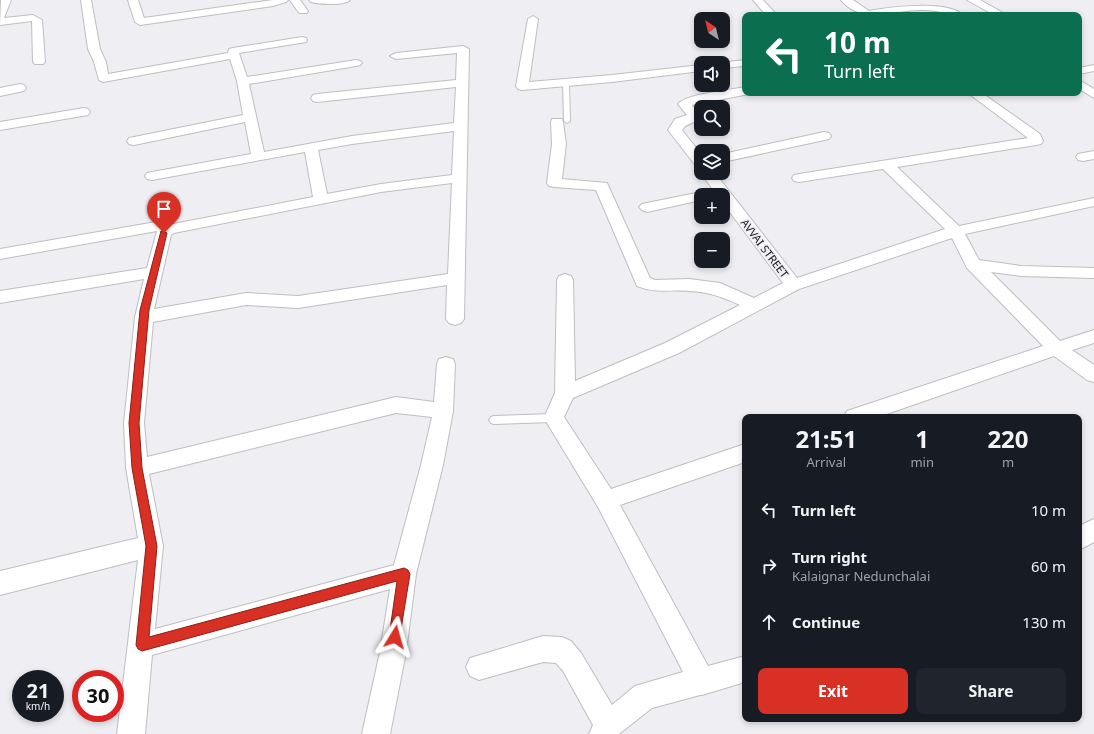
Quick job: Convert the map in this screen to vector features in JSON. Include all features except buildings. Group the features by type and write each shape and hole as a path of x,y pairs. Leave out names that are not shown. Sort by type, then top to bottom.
{"street":[{"path":"0,17 6,0"},
{"path":"86,0 94,49 100,62 102,78 234,55"},
{"path":"133,0 140,22 269,4 283,0"},
{"path":"295,0 303,11"},
{"path":"314,0 326,2 345,0"},
{"path":"758,0 769,12"},
{"path":"846,0 865,12"},
{"path":"972,0 996,12"},
{"path":"880,12 924,5 937,6 951,12"},
{"path":"0,22 33,18 38,20 39,62"},
{"path":"533,19 522,86 566,84 694,69"},
{"path":"258,157 243,81 234,51 302,40"},
{"path":"396,56 463,49 455,320"},
{"path":"243,81 356,63"},
{"path":"730,65 742,63"},
{"path":"1082,70 1094,68"},
{"path":"317,98 462,83"},
{"path":"1082,86 1094,94"},
{"path":"0,92 20,88"},
{"path":"694,154 675,130 680,122 695,117 684,104 694,100 742,92"},
{"path":"799,178 1036,141 1035,137 978,96"},
{"path":"0,126 84,112"},
{"path":"134,140 251,117"},
{"path":"562,122 554,183 602,186 643,282 653,286 689,285 720,289 755,305"},
{"path":"152,176 311,147 399,133 461,126"},
{"path":"730,156 824,136"},
{"path":"311,147 321,200"},
{"path":"888,165 956,231 973,264 1057,349 1094,375"},
{"path":"131,734 152,546 137,468 134,423 144,317 162,236 169,229 381,188 459,178"},
{"path":"647,207 694,197"},
{"name":"AVVAI STREET","path":"730,202 793,285"},
{"path":"565,392 672,348 793,285 956,231 1094,202"},
{"path":"0,254 156,227"},
{"path":"973,264 1021,271 1094,273"},
{"path":"0,297 153,272"},
{"path":"144,317 246,299 298,302 456,278"},
{"path":"565,280 565,392 554,418 606,500 702,682"},
{"path":"863,414 1094,336"},
{"path":"376,734 393,652 404,574 432,465 443,411 446,364"},
{"path":"137,468 396,405 443,411"},
{"path":"606,500 742,455"},
{"path":"1082,537 1094,529"},
{"path":"0,583 152,546"},
{"path":"142,645 404,574"},
{"path":"479,667 543,649 562,650 572,662 606,729 645,696 702,682 742,670"}],"lane":[{"path":"562,122 566,84"},
{"path":"494,420 554,418"}],"route":[{"path":"164,233 144,310 134,423 137,468 152,546 142,645 404,574 395,637"}]}
